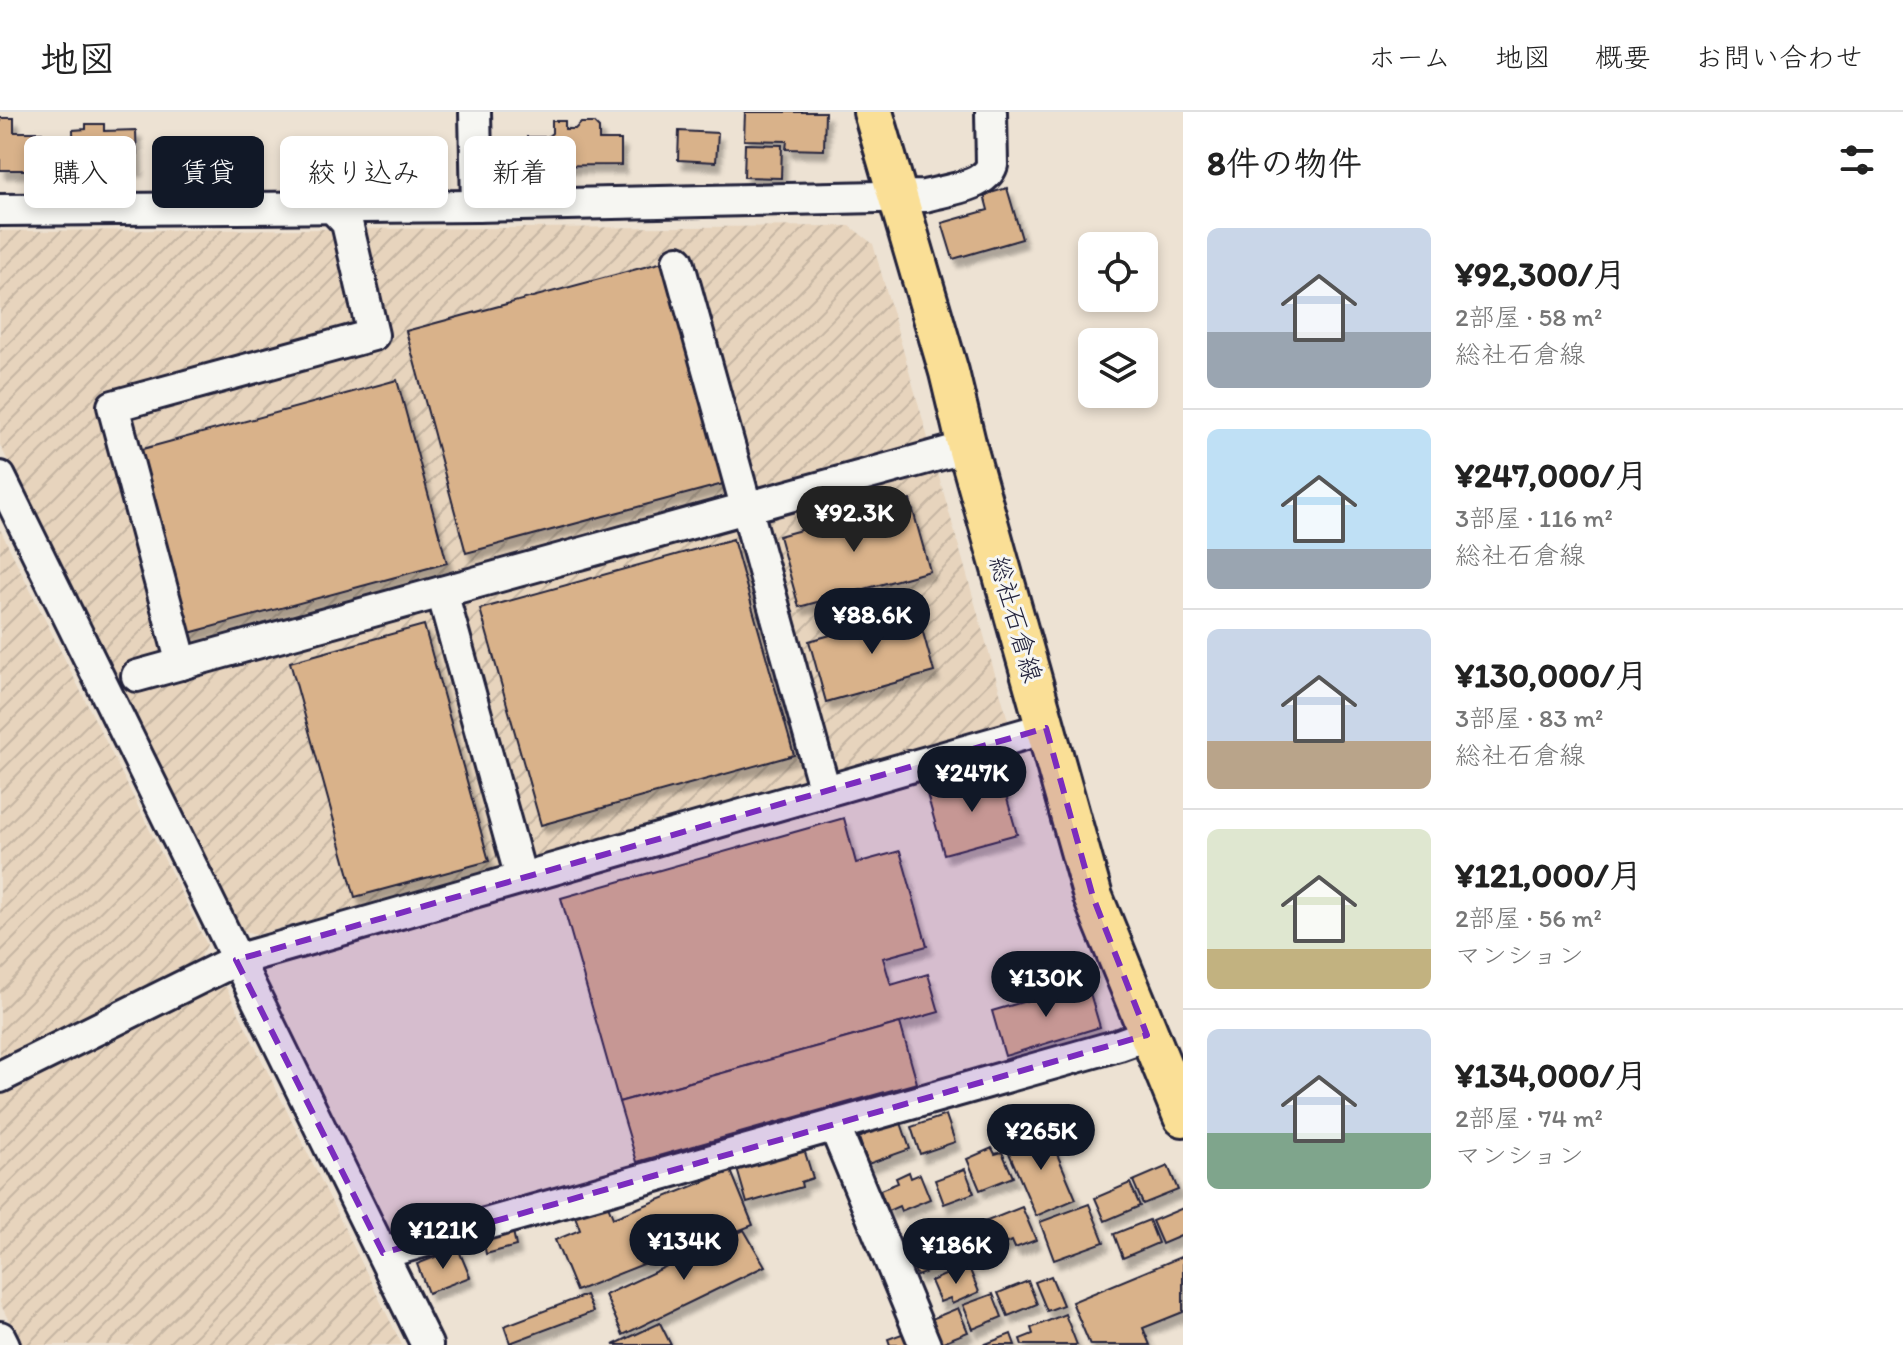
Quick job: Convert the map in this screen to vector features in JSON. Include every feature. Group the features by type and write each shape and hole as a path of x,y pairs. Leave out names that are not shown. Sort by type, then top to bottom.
{"main road":[{"name":"総社石倉線","path":"873,112 949,372 967,447 1100,919 1183,1117"}],"street":[{"path":"475,112 476,136"},
{"path":"576,204 925,196 986,177 992,165 991,112"},
{"path":"0,210 333,208 347,223 373,335 113,406 182,664"},
{"path":"678,261 744,509 825,791"},
{"path":"137,676 967,447"},
{"path":"0,477 427,1345"},
{"path":"442,592 521,878"},
{"path":"0,1077 236,960 1046,728"},
{"path":"383,1253 1147,1035"},
{"path":"834,1125 925,1345"},
{"path":"0,1337 4,1345"}],"highlighted area":[{"path":"1046,728 1093,897 1147,1035 383,1253 236,960"}],"shaded area":[{"path":"850,226 873,244 1010,727 256,935 241,931 0,445 0,231"},
{"path":"0,529 207,945 200,958 0,1057"},
{"path":"210,984 226,987 402,1345 21,1345 0,1303 0,1087"}],"building":[{"path":"745,112 825,112 824,150 786,149 787,141 744,140"},
{"path":"0,118 14,118 14,132 42,132 42,136 24,136 24,170 0,170"},
{"path":"552,121 565,121 565,129 575,129 581,123 594,123 599,128 599,140 621,140 621,165 576,165 576,136 548,136 552,133"},
{"path":"86,124 104,124 104,131 136,130 137,168 136,136 73,136 73,130 86,129"},
{"path":"679,131 718,133 716,162 678,160"},
{"path":"745,144 782,145 781,178 744,177"},
{"path":"1007,188 1022,239 953,259 942,223 988,210 984,195"},
{"path":"663,262 723,484 466,553 406,331"},
{"path":"397,380 447,563 189,633 139,450"},
{"path":"910,500 930,571 799,607 779,536"},
{"path":"733,539 794,755 541,825 480,609"},
{"path":"917,611 934,672 826,702 809,641"},
{"path":"424,625 489,861 355,897 290,662"},
{"path":"1000,774 1017,834 944,854 927,794"},
{"path":"844,818 856,863 900,851 927,946 883,958 891,985 928,974 939,1012 619,1102 561,898"},
{"path":"1087,983 1100,1027 1005,1056 992,1011"},
{"path":"900,1023 917,1083 637,1162 619,1102"},
{"path":"946,1115 955,1142 920,1154 911,1127"},
{"path":"899,1117 910,1149 868,1164 859,1138 865,1135 863,1130"},
{"path":"1046,1128 1076,1199 1036,1216 1006,1146"},
{"path":"992,1148 995,1154 1002,1152 1013,1177 980,1190 967,1159"},
{"path":"804,1149 813,1178 801,1182 802,1187 747,1203 737,1169"},
{"path":"1168,1166 1178,1190 1143,1204 1133,1181"},
{"path":"965,1169 974,1193 944,1204 935,1180"},
{"path":"731,1171 753,1225 727,1235 726,1231 576,1291 555,1240 580,1230 575,1216 607,1203 613,1218"},
{"path":"909,1172 911,1178 920,1174 930,1199 901,1211 899,1206 888,1211 880,1190 898,1183 896,1178"},
{"path":"1130,1183 1140,1206 1105,1221 1095,1198"},
{"path":"1089,1204 1104,1242 1054,1260 1040,1222"},
{"path":"1022,1207 1036,1240 1015,1248 1012,1241 997,1247 999,1253 975,1263 962,1231"},
{"path":"1183,1208 1183,1235 1162,1244 1152,1221"},
{"path":"1149,1220 1158,1243 1123,1258 1114,1234"},
{"path":"744,1230 765,1266 623,1335 605,1295"},
{"path":"513,1231 516,1246 486,1254 483,1239"},
{"path":"948,1231 959,1259 917,1276 909,1256 919,1251 916,1244"},
{"path":"458,1248 470,1277 428,1293 417,1264"},
{"path":"1183,1256 1183,1312 1143,1328 1150,1345 1090,1345 1072,1302"},
{"path":"968,1265 979,1292 952,1304 950,1298 940,1302 931,1281"},
{"path":"1051,1276 1063,1305 1047,1311 1035,1282"},
{"path":"1028,1281 1037,1304 1008,1316 998,1293"},
{"path":"993,1294 1002,1317 973,1329 963,1305"},
{"path":"586,1295 593,1312 510,1343 504,1326"},
{"path":"958,1308 968,1332 938,1344 929,1320"},
{"path":"1065,1314 1077,1345 1022,1345 1020,1339 1033,1334 1031,1328"},
{"path":"660,1323 671,1345 613,1345"},
{"path":"910,1331 915,1345 890,1345 888,1339"},
{"path":"1011,1334 1015,1345 983,1345"}]}
